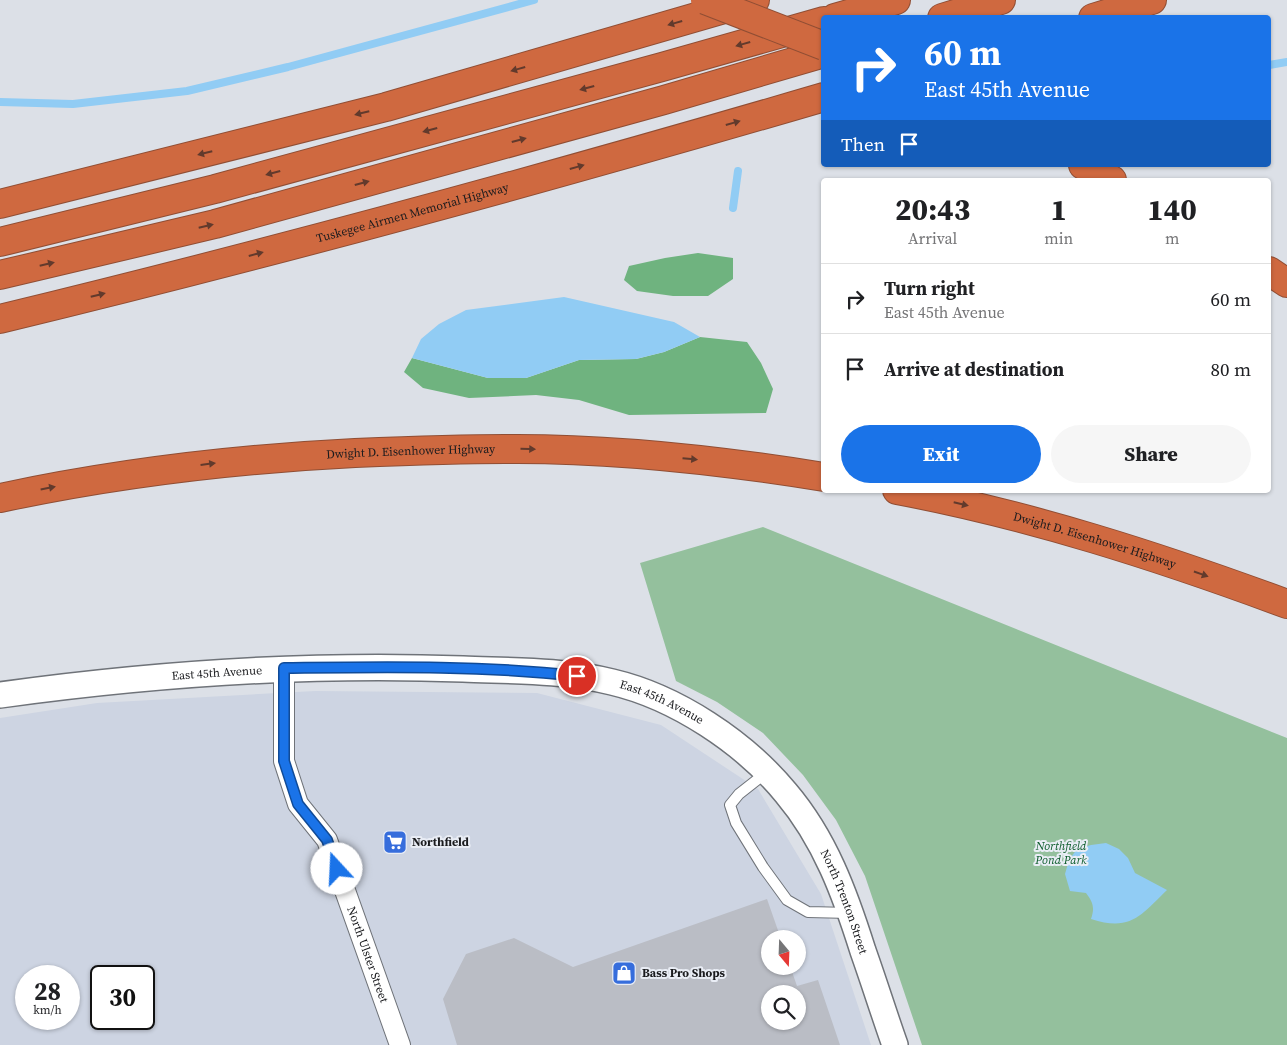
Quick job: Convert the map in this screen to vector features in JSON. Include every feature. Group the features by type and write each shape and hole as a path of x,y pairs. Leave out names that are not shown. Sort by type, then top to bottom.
{"highway":[{"path":"705,0 821,45"},
{"path":"0,204 386,107 755,0"},
{"path":"846,15 896,0"},
{"path":"952,15 1001,0"},
{"path":"1103,15 1152,0"},
{"path":"0,242 215,189 821,22"},
{"path":"0,275 215,224 645,106 821,54"},
{"name":"Tuskegee Airmen Memorial Highway","path":"0,319 163,279 496,190 821,98"},
{"path":"1087,167 1108,178"},
{"path":"1271,272 1287,283"},
{"name":"Dwight D. Eisenhower Highway","path":"0,498 90,480 234,461 313,455 447,450 526,449 635,455 706,461 821,477"},
{"name":"Dwight D. Eisenhower Highway","path":"911,493 1064,530 1168,562 1287,604"}],"street":[{"name":"East 45th Avenue","path":"0,694 54,687 284,668 410,667 545,672 611,682 647,692 684,710 714,728 767,772"},
{"name":"North Ulster Street","path":"284,668 284,761 298,804 327,840 400,1045"},
{"name":"North Trenton Street","path":"767,772 786,791 806,818 821,841 834,868 895,1045"}],"lane":[{"path":"767,772 739,794 730,805 736,823 763,867 787,900 808,912 851,913"}],"shaded area":[{"name":"Northfield","path":"315,691 537,693 661,725 758,789 821,894 871,1045 0,1045 0,718 97,703"}],"green space":[{"path":"698,253 733,258 733,279 708,296 673,296 637,291 624,280 629,266"},
{"path":"700,337 747,342 761,363 773,389 766,413 629,415 579,400 536,395 469,398 423,388 404,372 412,358 488,378 526,378 579,360 636,359 664,352"},
{"name":"Northfield Pond Park","path":"763,527 1287,738 1287,1045 922,1045 865,876 836,820 803,775 763,733 717,702 676,681 640,563"}],"water":[{"path":"564,297 674,322 700,337 664,352 636,359 579,360 526,378 488,378 412,358 421,339 439,324 466,310"},
{"path":"1106,843 1119,849 1128,858 1135,873 1167,890 1142,914 1126,922 1105,923 1091,919 1093,905 1090,899 1086,893 1070,891 1065,874 1069,860 1077,849"}],"building":[{"name":"Bass Pro Shops","path":"767,899 778,930 761,930 761,975 793,975 797,985 761,985 761,1030 806,1030 806,985 800,985 818,980 840,1045 457,1045 443,999 466,954 514,938 573,967"}],"waterway":[{"path":"0,102 73,104 187,91 288,67 534,0"},
{"path":"1271,65 1287,62"},
{"path":"733,208 738,171"}],"place":[{"name":"Northfield","path":"395,842"},
{"name":"Bass Pro Shops","path":"624,973"}],"route":[{"path":"337,869 327,840 298,804 284,761 284,668 401,666 545,672 577,676"}]}
